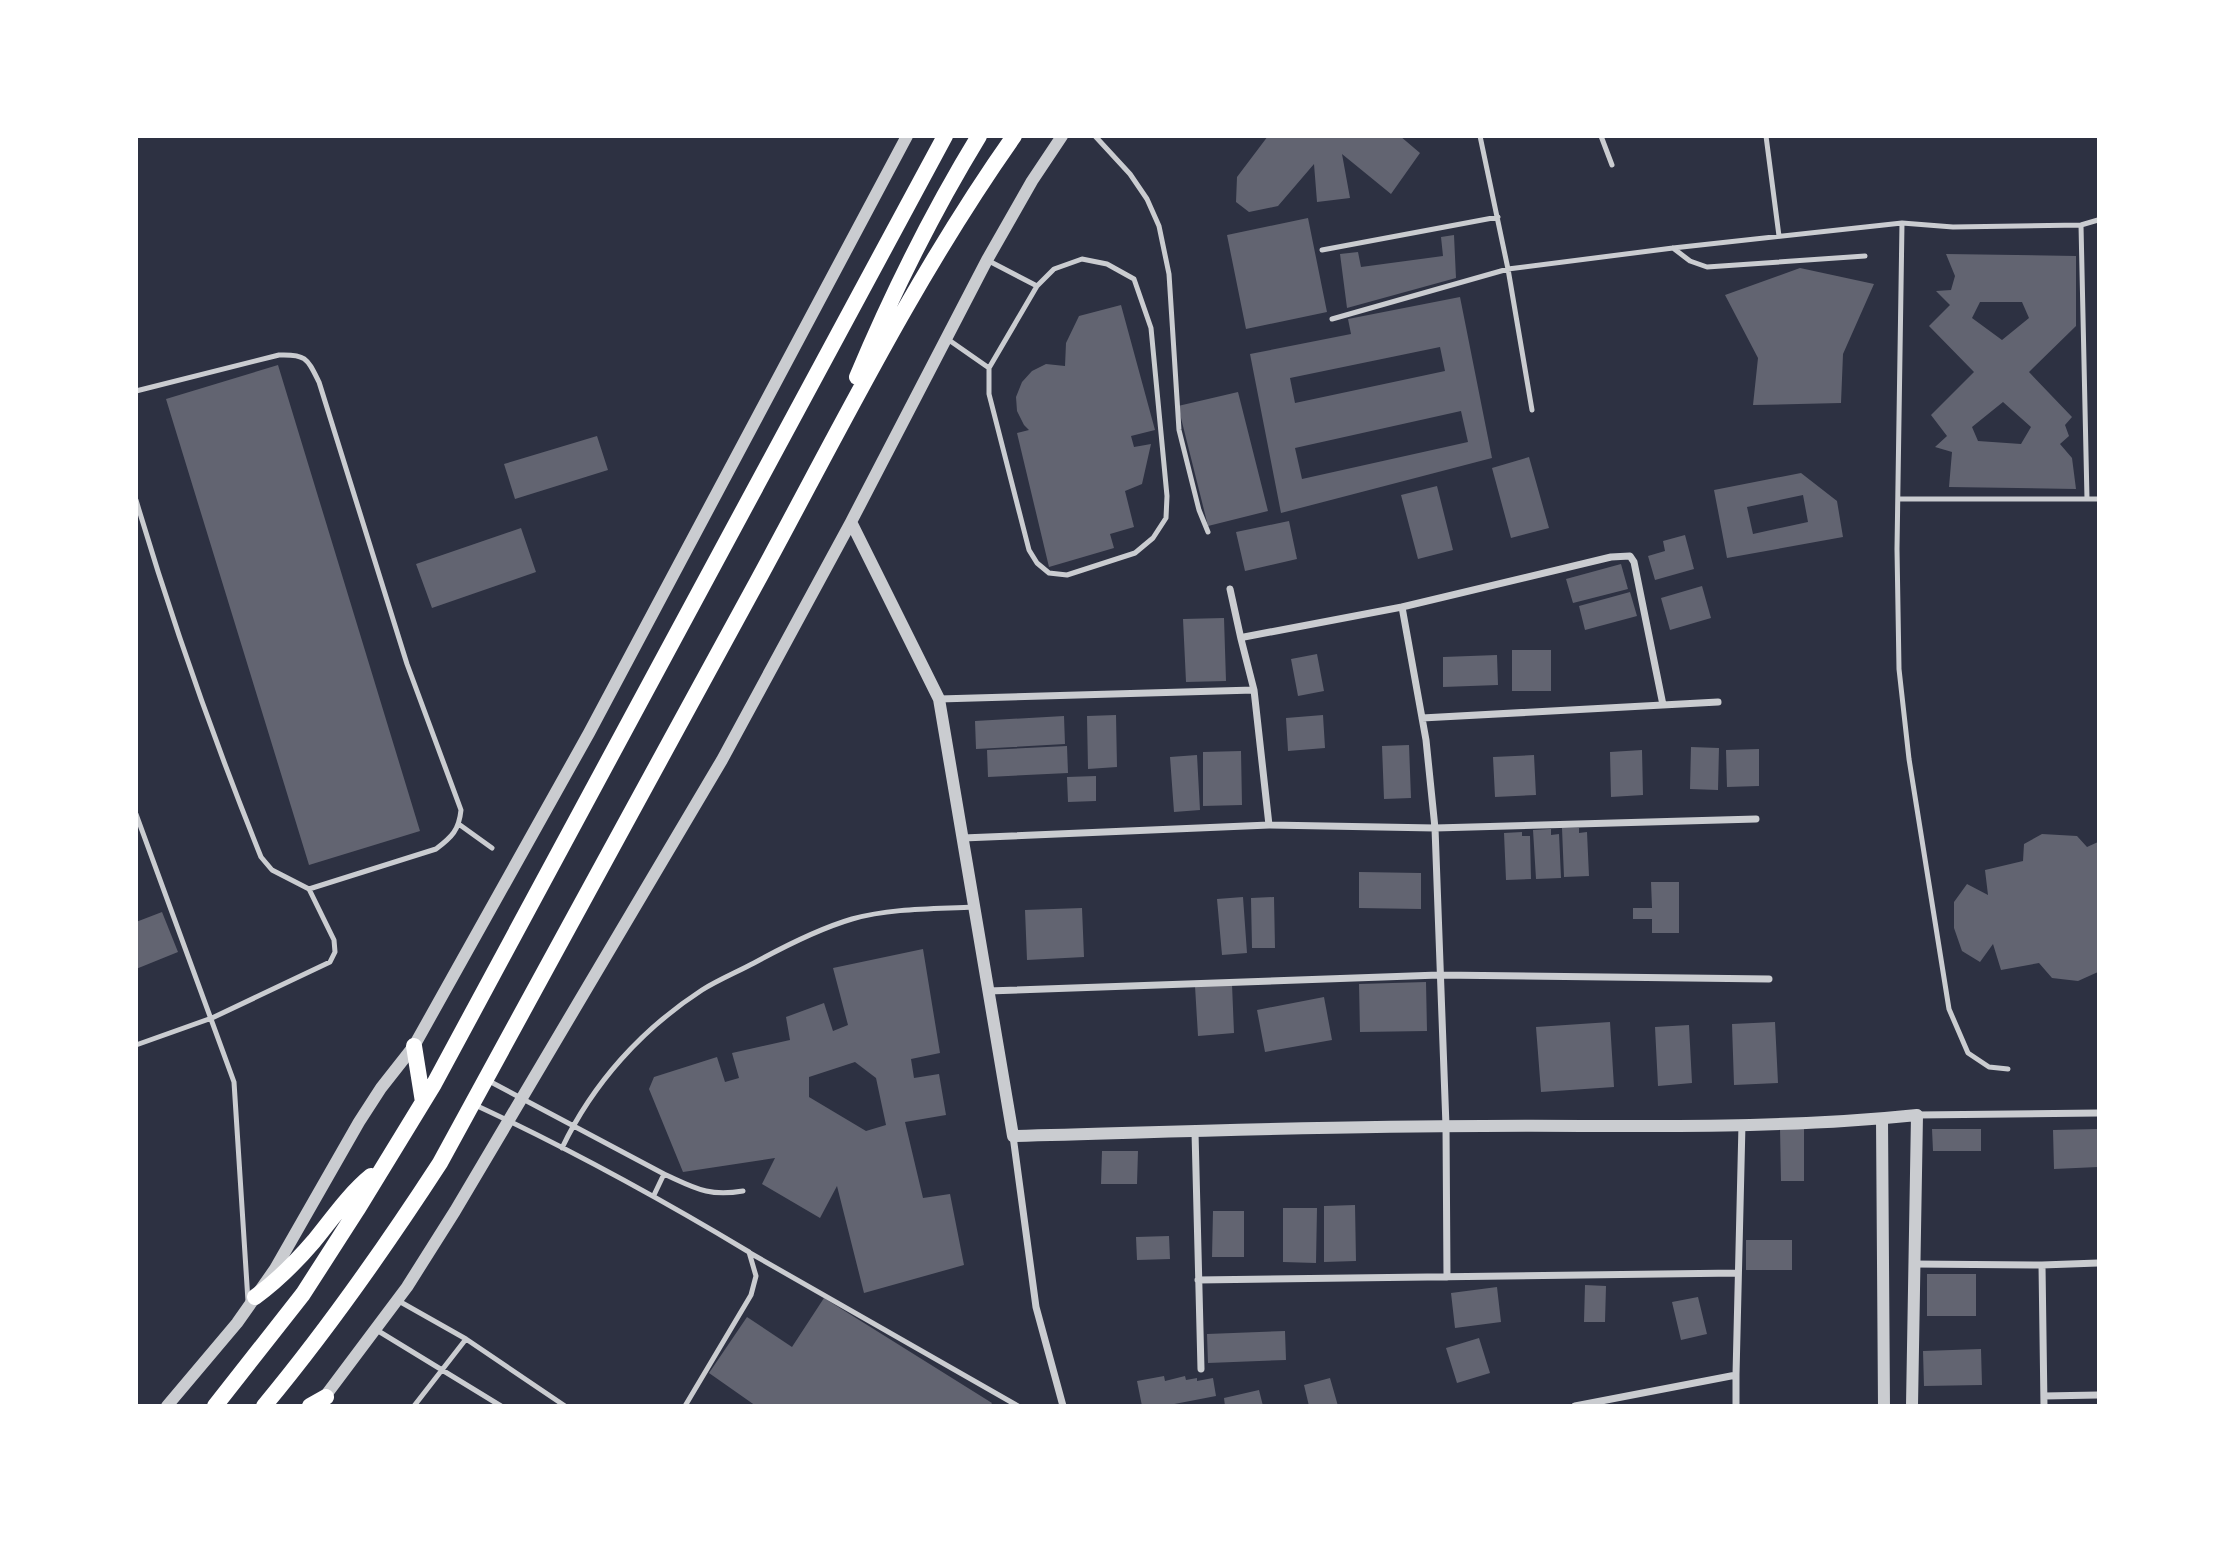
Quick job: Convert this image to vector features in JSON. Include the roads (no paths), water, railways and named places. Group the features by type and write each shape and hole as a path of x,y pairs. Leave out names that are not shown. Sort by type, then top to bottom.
{"highway":[{"path":"215,1405 274,1333 386,1164 423,1102 945,136"},
{"path":"836,435 877,330 951,183 979,136"},
{"path":"264,1405 328,1325 418,1196 472,1104 896,324 1014,136"},
{"path":"414,1046 423,1102"},
{"path":"252,1302 296,1261 351,1195 386,1164"},
{"path":"310,1405 322,1401"}],"street":[{"path":"167,1405 252,1302 280,1261 381,1087 414,1046 589,733 907,136"},
{"path":"322,1401 397,1300 454,1211 722,760 851,522 987,260 1025,193 1062,136"},
{"path":"851,522 939,699 1013,1136 1036,1307 1063,1405"},
{"path":"1241,639 1402,607 1611,557 1630,556 1634,562 1662,705"},
{"path":"1230,589 1254,690 1269,825"},
{"path":"1402,607 1422,718 1436,828 1446,1126 1447,1277"},
{"path":"939,699 1254,690"},
{"path":"1422,718 1718,702"},
{"path":"963,838 1269,825 1436,828 1756,819"},
{"path":"988,991 1439,975 1769,979"},
{"path":"1013,1136 1446,1126 1742,1124 1882,1119 1917,1115 2098,1113"},
{"path":"1912,1405 1917,1115"},
{"path":"1882,1119 1884,1405"},
{"path":"1736,1405 1742,1124"},
{"path":"1195,1132 1201,1369"},
{"path":"1913,1264 2098,1263"},
{"path":"2042,1265 2044,1405"},
{"path":"1199,1280 1738,1273"},
{"path":"1575,1405 1736,1375"},
{"path":"2044,1396 2098,1395"}],"lane":[{"path":"1095,136 1130,174 1147,199 1159,226 1168,274 1179,430 1199,510 1208,532"},
{"path":"1480,136 1508,269 1532,410"},
{"path":"1601,136 1612,165"},
{"path":"1766,136 1779,236"},
{"path":"1322,250 1498,217"},
{"path":"1332,319 1508,269 1902,223 1953,227 2081,225 2098,220"},
{"path":"1902,223 1898,499 1899,669 1909,759 1949,1009 1968,1053 1989,1066 2008,1069"},
{"path":"2081,225 2087,499"},
{"path":"1673,248 1690,261 1707,267 1865,256"},
{"path":"1082,258 1107,264 1133,279 1151,328 1167,496 1166,518 1153,538 1135,553 1068,575 1049,573 1037,563 1029,550 989,394 989,368 1037,286 1054,269 1082,258"},
{"path":"987,260 1037,286"},
{"path":"946,338 989,368"},
{"path":"136,391 279,355 297,354 309,362 319,382 407,664 461,810 460,825 453,837 436,849 309,889"},
{"path":"1898,499 2098,499"},
{"path":"136,500 167,604 219,751 261,857 272,870 309,889 334,940 335,952 330,962 212,1018 136,1045"},
{"path":"136,814 234,1082 252,1302"},
{"path":"460,825 492,848"},
{"path":"562,1148 572,1127 607,1075 645,1033 703,990 792,943 851,919 882,913 974,907"},
{"path":"485,1079 664,1174 708,1193 723,1195 743,1191"},
{"path":"472,1104 654,1195 1018,1405"},
{"path":"654,1195 664,1174"},
{"path":"685,1405 751,1295 756,1276 749,1252"},
{"path":"397,1300 466,1339 565,1405"},
{"path":"375,1329 501,1405"},
{"path":"414,1405 466,1339"}]}
